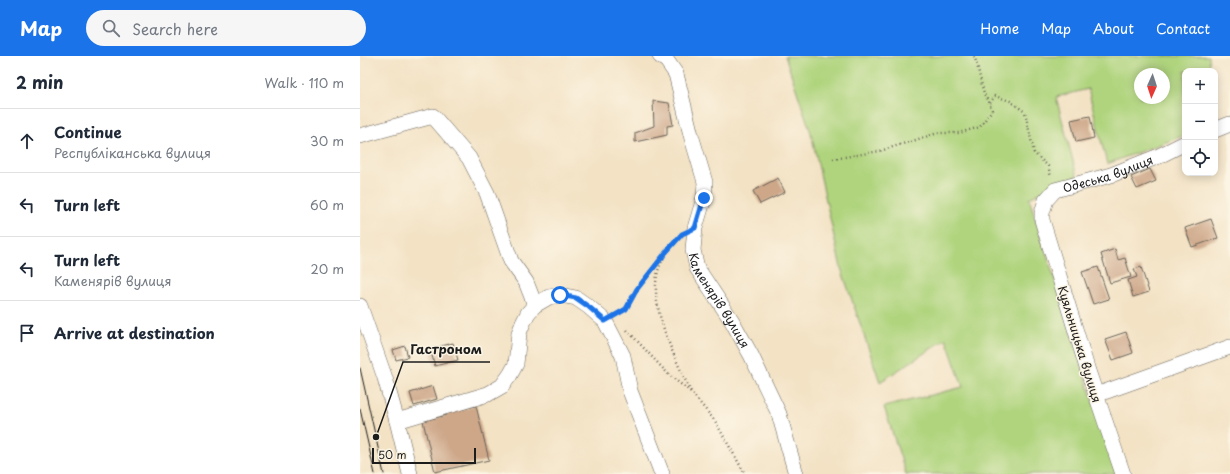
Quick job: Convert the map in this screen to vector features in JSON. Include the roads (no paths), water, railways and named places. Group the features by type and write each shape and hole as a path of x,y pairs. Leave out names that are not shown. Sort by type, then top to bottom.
{"street":[{"name":"Каменярів вулиця","path":"660,56 676,74 691,135 705,182 704,198 695,228 693,250 697,268 732,321 751,355 779,414 796,474"},
{"path":"360,136 433,116 469,158 487,193 511,261 526,282 535,305"},
{"path":"1218,129 1230,124"},
{"name":"Одеська вулиця","path":"1042,213 1046,200 1055,190 1111,175 1159,156 1182,144"},
{"name":"Куяльницька вулиця","path":"1042,213 1042,220 1096,395 1123,474"},
{"path":"397,421 488,394 502,386 516,364 520,333 523,323 535,305 549,297 560,295 576,298 605,321 623,356 630,391 662,474"},
{"path":"360,306 385,378 410,474"},
{"path":"1096,395 1230,347"}],"tram line":[{"path":"360,368 384,474"},
{"path":"360,409 375,474"}],"place":[{"name":"Гастроном","path":"376,437"}]}
